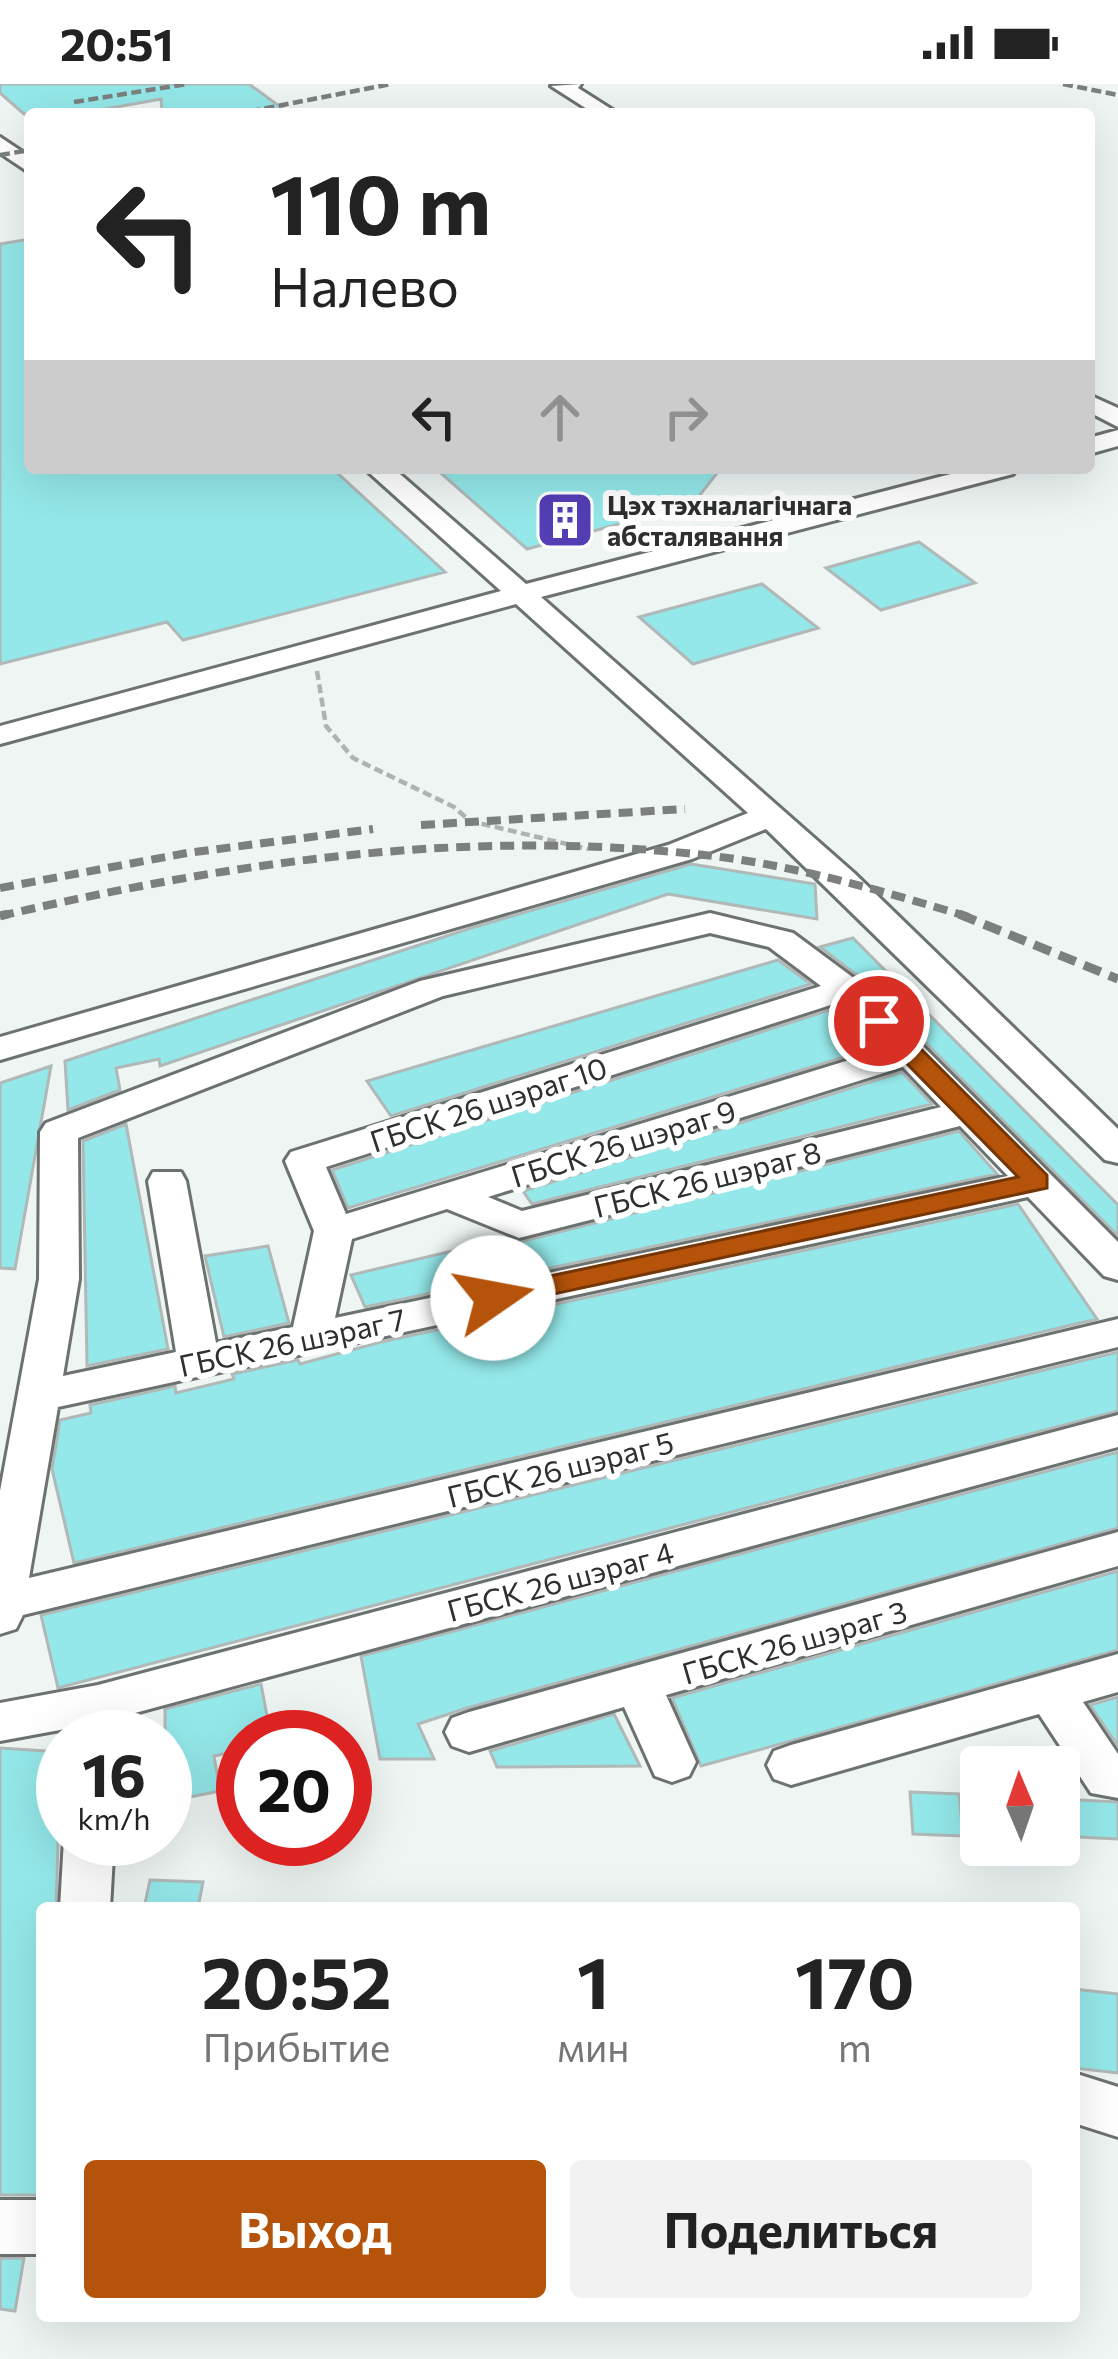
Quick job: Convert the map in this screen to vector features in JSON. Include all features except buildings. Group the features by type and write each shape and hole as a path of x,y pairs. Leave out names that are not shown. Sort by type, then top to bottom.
{"lane":[{"path":"571,84 561,86 599,108"},
{"path":"0,142 24,161"},
{"path":"384,474 772,815 1118,1151"},
{"path":"0,734 981,474"},
{"path":"0,1049 646,858 680,852 772,815"},
{"path":"1,1609 59,1279 59,1132 431,988 710,923 781,940 847,988 1118,1267"},
{"name":"ГБСК 26 шэраг 10","path":"334,1231 304,1162 847,988"},
{"name":"ГБСК 26 шэраг 9","path":"334,1231 911,1053"},
{"name":"ГБСК 26 шэраг 8","path":"449,1195 519,1225 969,1112"},
{"path":"167,1180 198,1361"},
{"name":"ГБСК 26 шэраг 7","path":"38,1396 1038,1182"},
{"path":"311,1336 334,1231"},
{"name":"ГБСК 26 шэраг 5","path":"1,1609 1118,1334"},
{"name":"ГБСК 26 шэраг 4","path":"132,1710 1118,1431"},
{"name":"ГБСК 26 шэраг 3","path":"469,1732 1118,1549"},
{"path":"791,1765 1118,1673"},
{"path":"638,1684 672,1762"},
{"path":"1050,1692 1108,1779 1118,1778"},
{"name":"ГБСК 26 шэраг 4","path":"0,1722 36,1721"},
{"path":"85,1902 87,1866"},
{"path":"1080,2100 1118,2112"},
{"path":"0,2227 36,2227"}],"path":[{"path":"314,650 326,726 353,758 454,807 470,821 532,840 646,858"}],"railway":[{"path":"74,102 187,84"},
{"path":"267,108 391,84"},
{"path":"1063,84 1118,95"},
{"path":"0,155 24,151"},
{"path":"421,825 685,809"},
{"path":"0,888 187,853 373,829"},
{"path":"8,914 0,916 262,866 437,848 526,846 738,859 838,880 960,915"},
{"path":"960,915 969,917"},
{"path":"960,915 1118,979"}],"place":[{"name":"Цэх тэхналагічнага абсталявання","path":"565,520"}],"route":[{"path":"493,1298 1038,1182 879,1021"}]}
